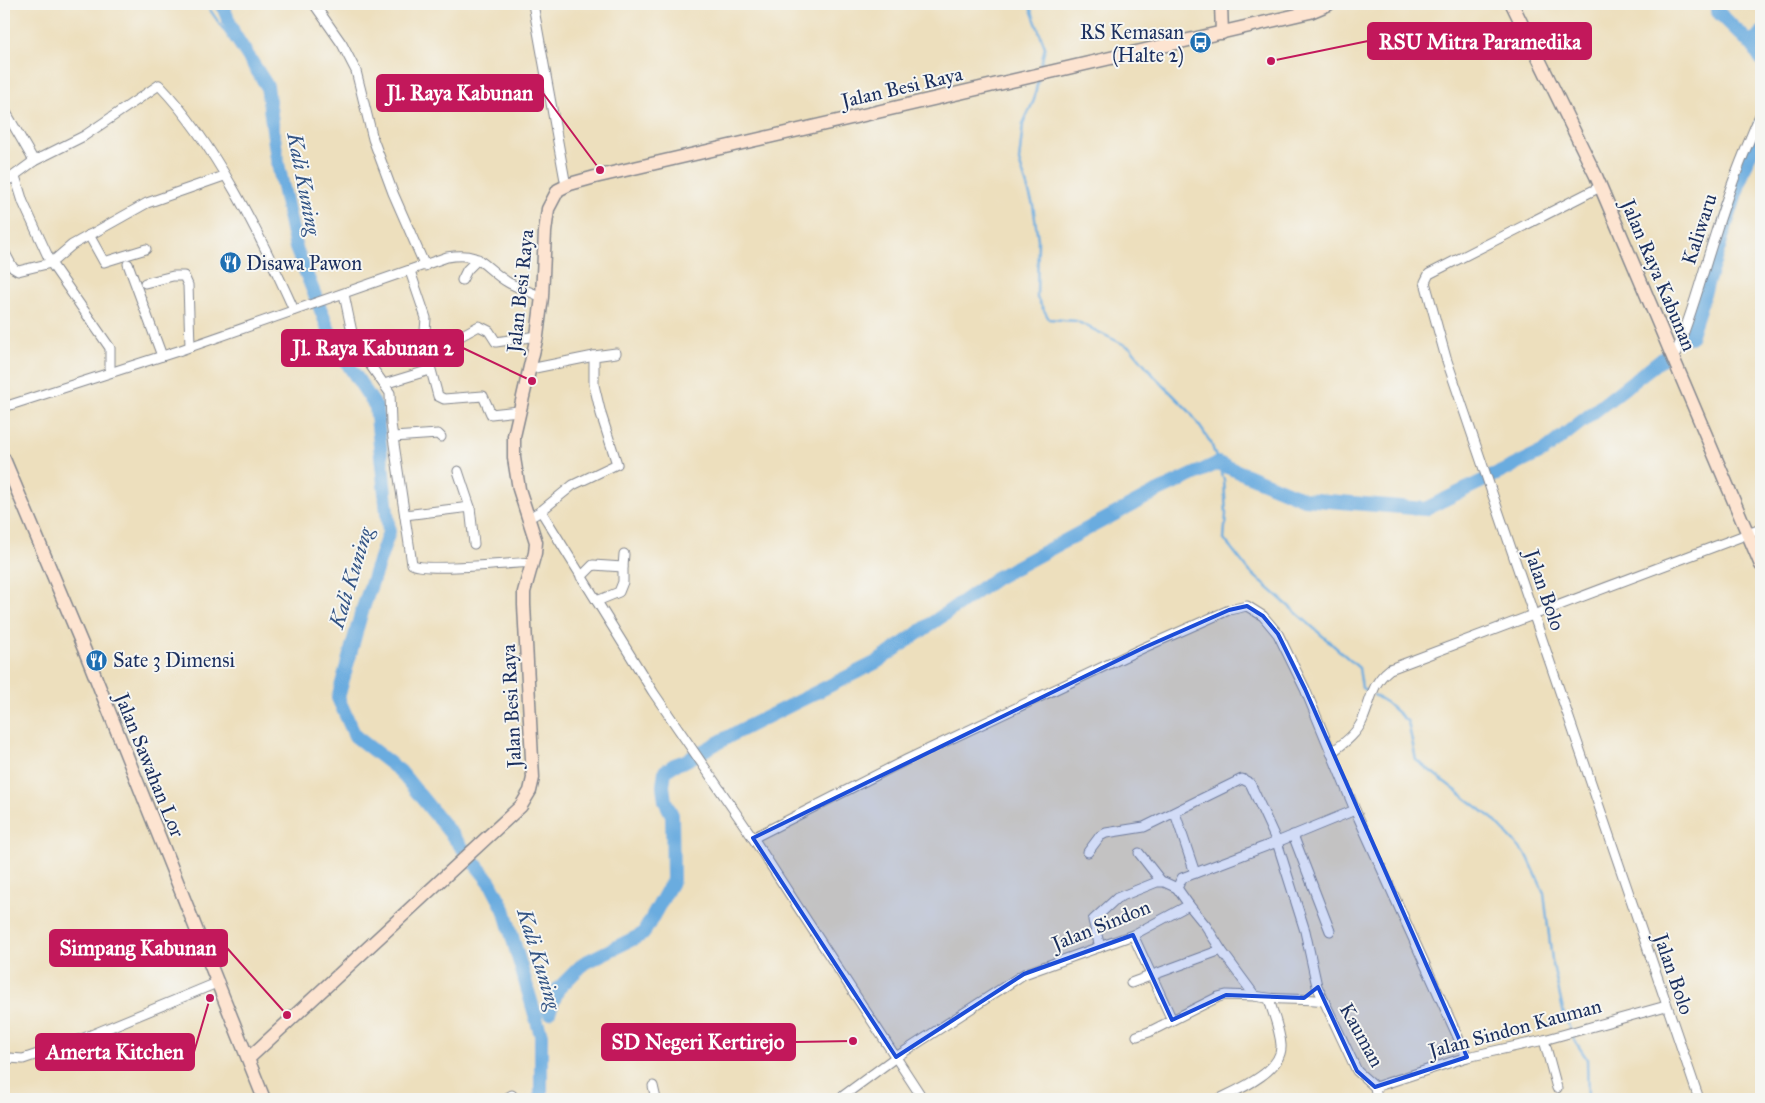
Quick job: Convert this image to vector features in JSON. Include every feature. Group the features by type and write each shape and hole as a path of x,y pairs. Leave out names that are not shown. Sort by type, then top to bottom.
{"street":[{"path":"314,4 342,44 356,71 373,139 393,194 425,266"},
{"path":"533,4 566,186"},
{"path":"1221,4 1222,33 1329,4"},
{"name":"Jalan Raya Kabunan","path":"1512,4 1600,187 1761,565"},
{"name":"Jalan Besi Raya","path":"249,1058 521,806 530,791 533,778 524,605 527,578 533,562 536,542 519,488 514,458 514,436 537,336 542,297 544,232 548,209 558,190 595,177 1222,33"},
{"path":"4,184 34,161 84,136 159,85 197,133 224,176 269,254 294,310"},
{"path":"4,109 34,161"},
{"name":"Kaliwaru","path":"1674,358 1687,330 1714,237 1740,162 1761,113"},
{"path":"15,176 23,202 50,263 110,348 110,371"},
{"path":"4,251 13,268 18,271 50,263 72,245 147,203 224,176"},
{"name":"Jalan Bolo","path":"1600,187 1428,274 1425,282 1446,358 1699,1099"},
{"path":"89,235 104,262 146,248"},
{"path":"4,407 110,371 162,356 447,257 464,254 478,259 509,283 542,297"},
{"path":"462,280 467,270 478,259"},
{"path":"128,264 162,356"},
{"path":"410,271 426,318 423,338 436,393 440,398 484,396 491,414 519,411"},
{"path":"145,283 173,276 184,276 188,285 190,346"},
{"path":"344,294 354,342 384,384 392,400 393,436 412,562 416,566 533,562"},
{"path":"384,384 429,368 455,339 479,326 489,331 496,342 537,336"},
{"path":"530,369 616,353"},
{"path":"529,518 541,511 573,485 617,464 594,385 594,356"},
{"path":"393,436 438,434 441,437"},
{"name":"Jalan Sawahan Lor","path":"4,459 80,638 249,1058"},
{"path":"458,470 470,507 474,544"},
{"path":"405,515 470,507"},
{"path":"541,511 690,747 753,838 923,1099"},
{"path":"1331,753 1353,734 1364,718 1374,686 1382,675 1399,665 1761,529"},
{"path":"597,601 620,592 623,582 624,554"},
{"path":"582,577 593,565 623,567"},
{"path":"753,838 908,759 1143,648 1238,607 1247,606 1256,610 1278,634 1305,689 1355,810 1467,1057"},
{"path":"1088,852 1100,836 1106,833 1137,830 1175,814 1246,779 1250,783 1277,842 1305,931 1317,986 1304,998"},
{"path":"1177,888 1179,880 1355,810"},
{"path":"1175,814 1195,873"},
{"path":"1293,835 1330,930"},
{"path":"1139,853 1161,881 1177,888 1255,996"},
{"path":"1100,947 1094,920 1118,898 1161,881"},
{"name":"Jalan Sindon","path":"839,1099 896,1057 1024,974 1133,935 1189,905"},
{"path":"1133,935 1172,1020"},
{"path":"1131,983 1220,950"},
{"path":"5,1059 24,1059 71,1043 219,982"},
{"name":"Kauman","path":"1317,986 1357,1071 1375,1087 1377,1099"},
{"path":"1137,1036 1149,1032 1218,997 1226,995 1255,996 1270,999 1304,998 1324,1001"},
{"path":"1219,1099 1246,1087 1277,1060 1281,1044 1270,999"},
{"name":"Jalan Sindon Kauman","path":"1375,1087 1467,1057 1544,1040 1666,1006"},
{"path":"1544,1040 1557,1088"},
{"path":"249,1058 264,1099"},
{"path":"653,1086 656,1099"}],"highlighted area":[{"path":"1247,606 1263,616 1278,634 1305,689 1467,1057 1375,1087 1357,1071 1318,987 1304,998 1226,995 1172,1020 1133,935 1024,974 896,1057 753,838 1143,648 1229,610"}],"waterway":[{"path":"206,4 263,87 264,94"},
{"name":"Kali Kuning","path":"222,4 234,34 267,86 277,159 296,248 334,343 376,407 389,532 361,614 338,698 355,736 400,771 490,882 504,909 541,1035 541,1099"},
{"path":"1029,4 1045,47 1040,69"},
{"path":"1718,4 1718,12 1755,48 1761,59"},
{"path":"1758,54 1755,43 1761,33"},
{"path":"1038,79 1034,100 1023,124 1019,161 1033,205 1038,239 1037,298 1049,319 1076,321 1131,348 1155,377 1190,412 1211,443 1224,480 1226,514 1224,539 1250,572 1359,668 1362,688 1369,692"},
{"path":"1690,337 1743,172 1761,125"},
{"path":"549,1012 558,989 584,963 643,934 673,880 672,815 665,801 663,786 665,771 674,765 877,662 996,578 1154,493 1218,463 1304,499 1425,509 1544,451 1664,357"},
{"path":"1374,695 1387,703 1408,722 1416,760 1493,819 1528,857 1544,893 1552,960 1564,1015 1575,1041 1587,1059 1588,1099"}],"place":[{"name":"RS Kemasan (Halte 2)","path":"1200,43"},
{"name":"RSU Mitra Paramedika","path":"1271,61"},
{"name":"Jl. Raya Kabunan","path":"600,170"},
{"name":"Disawa Pawon","path":"230,263"},
{"name":"Jl. Raya Kabunan 2","path":"532,381"},
{"name":"Sate 3 Dimensi","path":"97,660"},
{"name":"Amerta Kitchen","path":"210,998"},
{"name":"Simpang Kabunan","path":"287,1015"},
{"name":"SD Negeri Kertirejo","path":"853,1041"}]}
